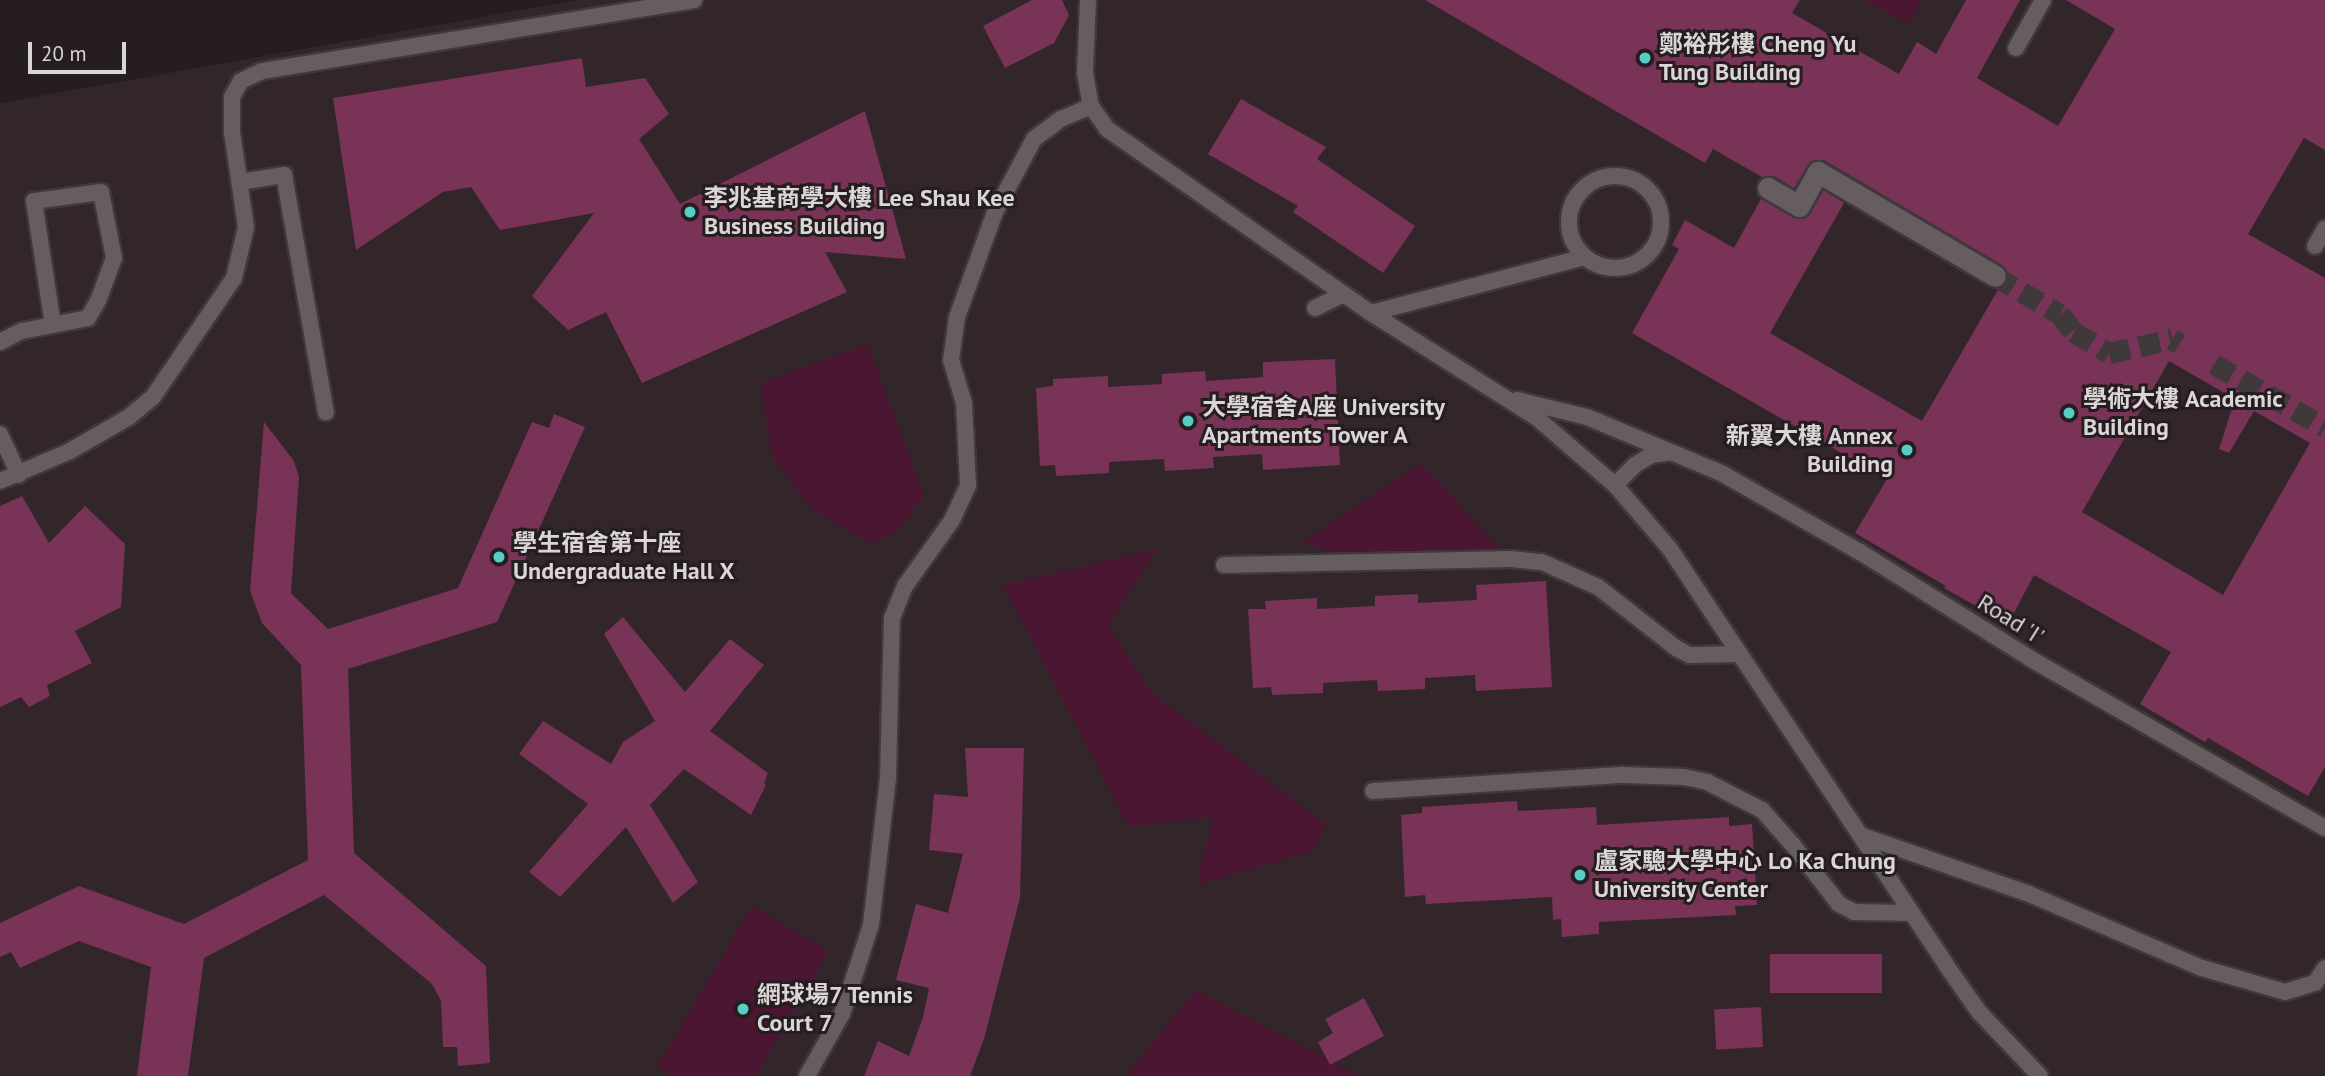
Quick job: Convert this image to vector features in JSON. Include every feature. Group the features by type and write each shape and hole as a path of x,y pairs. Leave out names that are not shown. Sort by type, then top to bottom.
{"street":[{"path":"1768,188 1799,206 1818,172 1995,276"}],"lane":[{"path":"0,481 19,475 129,417 153,397 234,278 246,227 232,132 232,97 241,81 262,71 694,0"},
{"path":"1088,0 1086,73 1091,106 1107,128 1370,313 1506,397 1545,425 1615,485 1670,549 1911,914 1979,1012 2040,1076"},
{"path":"2016,48 2043,0"},
{"path":"807,1076 842,1014 871,925 888,779 892,618 905,586 952,520 968,485 964,403 951,360 957,317 995,212 1034,139 1061,118 1091,106"},
{"path":"240,183 284,175 326,412"},
{"path":"1370,313 1584,257 1607,268 1623,268 1639,263 1651,252 1659,239 1660,208 1652,193 1640,183 1622,176 1605,176 1577,195 1570,210 1569,226 1574,243 1584,257"},
{"path":"0,342 22,331 53,325 88,318 99,301 114,258 101,192 34,201 53,325"},
{"path":"2315,246 2325,229"},
{"path":"1315,308 1344,294"},
{"name":"Road 'I'","path":"1506,397 1587,417 1723,474 1860,552 2031,659 2325,828"},
{"path":"0,434 19,475"},
{"path":"1615,485 1635,465 1651,455 1671,453"},
{"path":"1224,565 1511,559 1542,562 1598,587 1676,649 1690,655 1740,654"},
{"path":"1373,791 1623,775 1684,777 1707,782 1762,810 1839,904 1854,912 1911,914"},
{"path":"1860,835 2029,894 2202,968 2273,989 2285,992 2315,983 2325,968"}],"shaded area":[{"path":"578,0 2325,0 2325,1076 0,1076 0,103"},
{"path":"1865,0 1923,0 1909,24"},
{"path":"868,344 924,495 897,532 870,543 813,510 772,457 760,383"},
{"path":"1421,463 1499,548 1492,565 1418,572 1302,543"},
{"path":"1158,549 1108,625 1151,692 1327,825 1311,852 1196,885 1213,817 1129,827 1003,585"},
{"name":"網球場7 Tennis Court 7","path":"752,906 829,951 756,1076 672,1076 657,1067"},
{"path":"1195,990 1361,1076 1126,1076"}],"building":[{"path":"1032,0 1062,0 1069,15 1054,43 1005,68 983,26"},
{"path":"1425,0 1800,0 1792,13 1899,74 1917,42 1936,54 1966,0 2020,0 1977,78 2058,126 2115,29 2066,0 2325,0 2325,150 2304,138 2248,234 2325,278 2325,767 2308,796 2208,738 2205,742 2140,704 2171,652 2034,575 2008,624 1944,588 1946,586 1855,533 1887,479 1632,333 1679,249 1672,245 1685,220 1734,248 1761,199 1800,219 1810,213 1823,190 1844,203 1770,333 1922,421 1999,288 2007,282 2008,275 2002,265 1824,160 1811,161 1794,188 1774,176 1762,177 1713,149 1705,163","holes":["2169,361 2235,399 2219,449 2229,453 2254,411 2310,443 2223,595 2082,512"]},
{"name":"李兆基商學大樓 Lee Shau Kee Business Building","path":"582,58 586,87 645,78 669,114 639,139 680,204 865,111 906,259 825,252 847,292 642,383 606,312 568,330 532,296 594,213 500,230 471,187 443,192 356,250 333,98"},
{"path":"1241,99 1326,147 1317,159 1415,226 1383,273 1293,212 1298,206 1208,154"},
{"name":"大學宿舍A座 University Apartments Tower A","path":"1335,359 1340,465 1263,470 1262,454 1213,457 1214,468 1165,471 1164,459 1109,462 1109,473 1056,476 1055,465 1040,466 1036,388 1053,386 1053,379 1108,376 1108,387 1162,384 1162,374 1205,371 1206,381 1263,377 1263,362"},
{"path":"554,414 585,427 497,622 348,669 354,853 486,966 490,1063 458,1066 457,1047 443,1047 441,1001 432,984 324,895 204,958 188,1076 137,1076 151,967 79,941 20,968 11,952 0,957 0,923 79,886 184,924 308,860 301,665 262,623 250,591 264,422 294,461 299,477 291,593 328,629 458,588 532,422 549,428"},
{"path":"22,496 49,543 85,506 125,544 121,607 75,631 92,663 47,685 50,696 29,707 21,697 0,707 0,506"},
{"path":"1546,581 1552,687 1476,691 1475,675 1425,678 1425,689 1378,691 1377,680 1323,683 1323,693 1272,695 1271,687 1253,688 1248,609 1266,609 1265,601 1317,598 1317,609 1375,606 1375,596 1418,594 1418,603 1477,600 1476,585"},
{"path":"623,617 685,692 730,639 764,665 710,731 768,773 764,783 766,785 751,815 684,769 650,805 698,882 673,903 626,827 560,897 529,872 588,804 519,754 543,721 611,764 623,742 655,721 604,634"},
{"path":"965,748 1024,748 1020,898 984,1039 970,1076 864,1076 878,1041 909,1056 923,1017 929,988 896,980 916,904 948,913 963,854 929,850 934,794 968,797"},
{"name":"盧家驄大學中心 Lo Ka Chung University Center","path":"1517,801 1518,811 1596,807 1597,825 1729,817 1729,826 1752,824 1757,905 1735,906 1736,915 1599,922 1599,934 1562,937 1561,919 1553,920 1552,897 1426,904 1425,895 1405,897 1401,815 1422,813 1422,807"},
{"path":"1770,954 1882,954 1882,993 1770,993"},
{"path":"1364,998 1384,1036 1330,1065 1318,1042 1333,1033 1325,1019"},
{"path":"1761,1007 1763,1047 1716,1049 1714,1009"}],"tunnel":[{"path":"1995,276 2060,314 2074,332 2109,353 2172,339 2180,344"},
{"path":"2214,364 2325,427"}],"place":[{"name":"鄭裕彤樓 Cheng Yu Tung Building","path":"1645,58"},
{"name":"李兆基商學大樓 Lee Shau Kee Business Building","path":"690,212"},
{"name":"學術大樓 Academic Building","path":"2069,413"},
{"name":"大學宿舍A座 University Apartments Tower A","path":"1188,421"},
{"name":"新翼大樓 Annex Building","path":"1907,450"},
{"name":"學生宿舍第十座 Undergraduate Hall X","path":"499,557"},
{"name":"盧家驄大學中心 Lo Ka Chung University Center","path":"1580,875"},
{"name":"網球場7 Tennis Court 7","path":"743,1009"}]}
